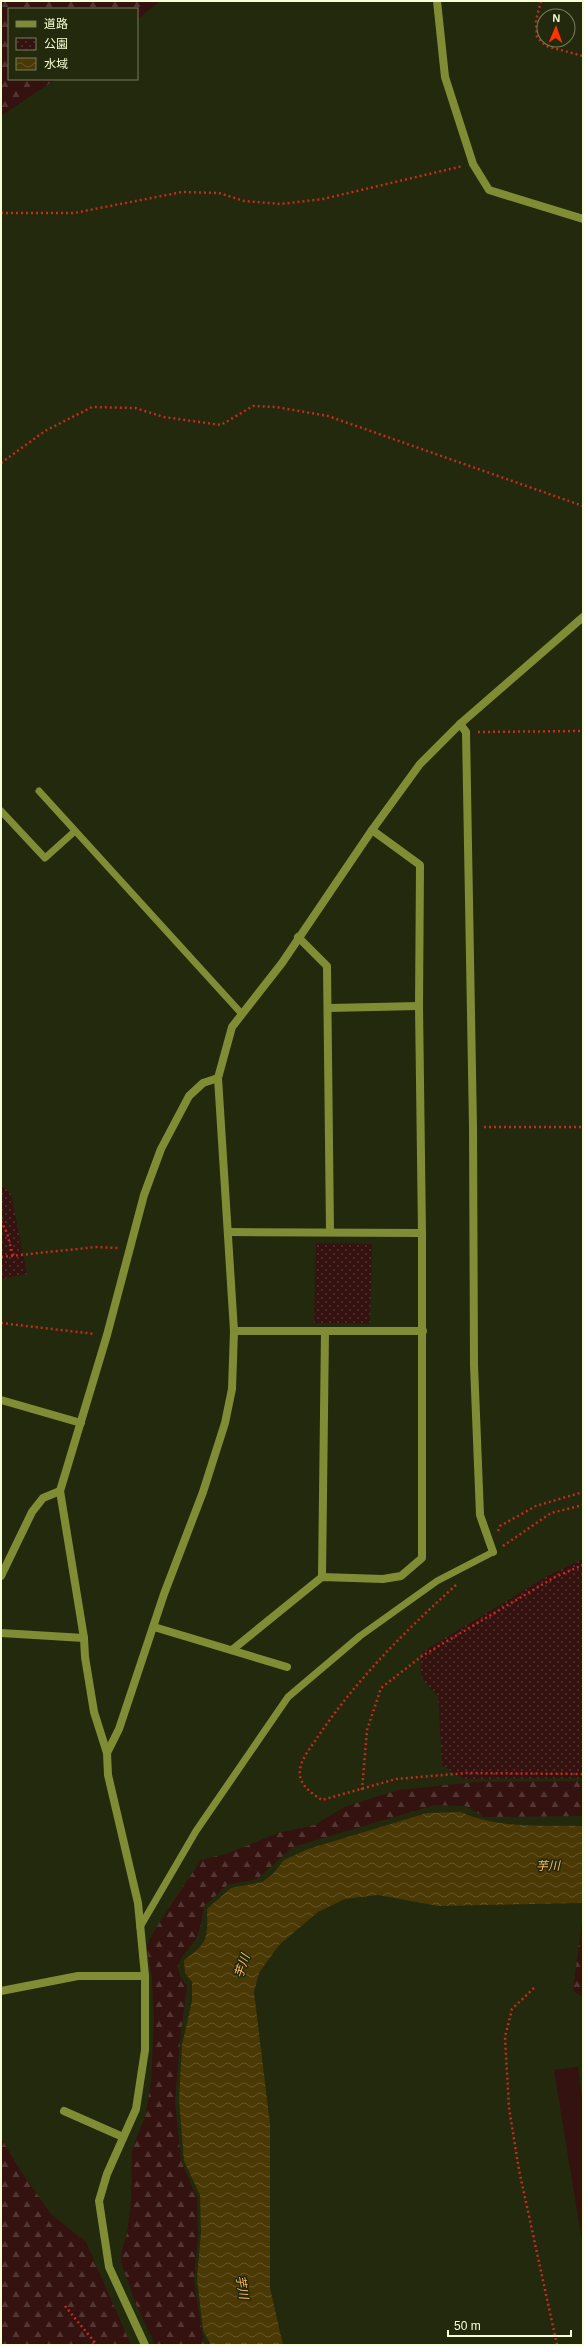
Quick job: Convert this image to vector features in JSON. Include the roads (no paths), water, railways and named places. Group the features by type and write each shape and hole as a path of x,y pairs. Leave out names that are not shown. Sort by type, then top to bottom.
{"street":[{"path":"436,1 445,77 473,164 489,190 583,219"},
{"path":"107,1753 119,1729 164,1594 203,1492 225,1423 232,1389 234,1331 218,1078 232,1028 241,1013 282,963 298,937 372,830 420,764 460,724 583,617"},
{"path":"460,724 466,732 473,1127 474,1364 480,1515 493,1552"},
{"path":"232,1650 322,1577 383,1580 401,1576 422,1558 423,1331 419,1006 420,865 372,830"},
{"path":"298,937 327,966 329,1008 330,1231"},
{"path":"329,1008 419,1006"},
{"path":"145,2345 109,2267 99,2201 107,2174 136,2109 145,2050 145,1976 138,1903 108,1775 107,1753 94,1712 85,1657 84,1638 60,1491 107,1335 144,1195 161,1149 189,1096 203,1084 218,1078"},
{"path":"228,1232 330,1231 422,1233"},
{"path":"234,1331 423,1331"},
{"path":"322,1577 325,1331"},
{"path":"1,1400 81,1423"},
{"path":"1,1576 32,1512 43,1498 60,1491"},
{"path":"154,1627 287,1667"},
{"path":"1,1633 84,1638"},
{"path":"1,1991 78,1976 145,1976"},
{"path":"64,2111 123,2137"}],"lane":[{"path":"39,791 241,1013"},
{"path":"1,811 45,858 75,831"},
{"path":"140,1927 196,1831 288,1697 360,1636 437,1581 493,1552"}],"water":[{"name":"芋川","path":"461,1812 505,1824 536,1826 583,1826 583,1903 438,1906 378,1895 345,1899 318,1912 279,1945 259,1973 254,1992 270,2124 270,2288 283,2345 211,2345 203,2330 197,2278 201,2232 200,2195 184,2161 179,2099 182,2045 192,2001 192,1982 185,1973 184,1960 198,1949 205,1939 207,1909 231,1888 262,1882 272,1875 284,1860 308,1849 427,1813"}]}
